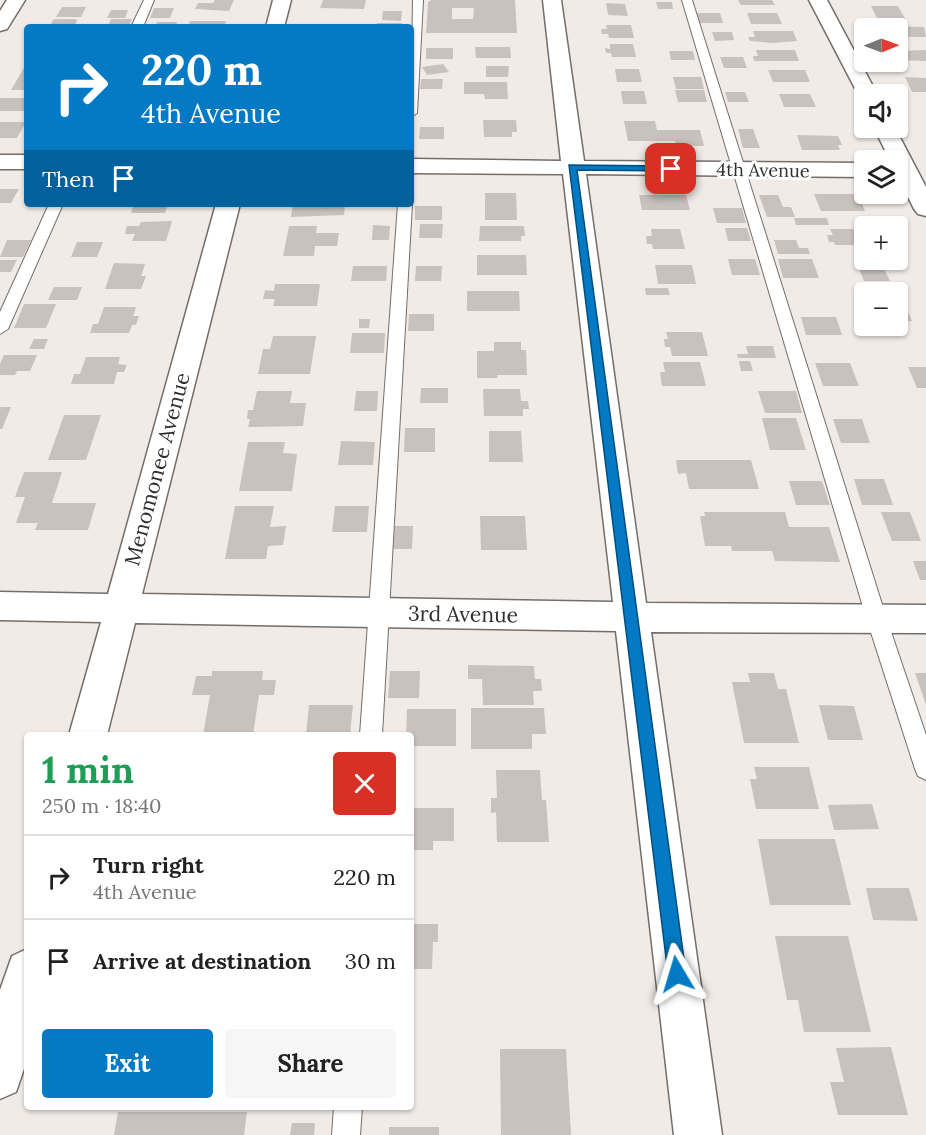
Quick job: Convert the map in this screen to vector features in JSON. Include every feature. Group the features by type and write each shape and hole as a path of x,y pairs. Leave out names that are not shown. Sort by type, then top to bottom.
{"street":[{"path":"0,25 16,0"},
{"path":"276,24 282,0"},
{"path":"552,0 698,1135"},
{"path":"818,0 862,84"},
{"path":"890,138 910,171 926,209"},
{"path":"0,162 24,162"},
{"name":"4th Avenue","path":"414,166 854,170"},
{"name":"Menomonee Avenue","path":"89,732 227,207"},
{"name":"3rd Avenue","path":"0,606 632,617 926,619"},
{"path":"0,1076 24,983"}],"lane":[{"path":"138,24 149,0"},
{"path":"414,65 418,0"},
{"path":"687,0 741,169 876,617 926,769"},
{"path":"0,329 55,207"},
{"path":"371,732 405,207"},
{"path":"346,1135 348,1110"}],"building":[{"path":"215,0 234,0 229,11 195,9 198,3 213,3"},
{"path":"323,0 366,0 364,9 320,8"},
{"path":"431,0 515,0 517,33 426,33 428,2","holes":["452,8 474,8 473,19 452,19"]},
{"path":"738,0 772,0 775,5 741,5"},
{"path":"656,2 672,2 673,9 658,9"},
{"path":"606,3 625,4 628,16 608,15"},
{"path":"871,6 898,6 905,18 877,18"},
{"path":"62,7 86,7 81,17 56,17"},
{"path":"154,8 174,8 170,18 150,18"},
{"path":"111,10 128,10 125,18 107,18"},
{"path":"383,11 402,11 401,21 382,20"},
{"path":"697,13 720,13 723,23 700,23"},
{"path":"747,13 777,13 782,24 751,24"},
{"path":"54,19 76,19 77,21 76,24 51,24"},
{"path":"111,19 132,19 130,24 109,24"},
{"path":"190,21 226,21 225,24 189,24"},
{"path":"157,22 177,22 176,24 156,24"},
{"path":"377,23 402,23 402,24"},
{"path":"606,25 631,25 634,38 609,38 608,34 602,34 601,29 607,29"},
{"path":"908,27 924,27 926,37 908,37"},
{"path":"753,31 793,31 797,41 773,43 750,41 748,37 755,37"},
{"path":"712,32 732,32 734,40 715,41"},
{"path":"610,44 633,44 636,57 612,57 611,53 606,53 605,48 610,49"},
{"path":"475,47 510,47 511,58 476,58"},
{"path":"426,48 453,48 453,59 426,59"},
{"path":"756,50 795,50 799,61 754,61 753,56 758,56"},
{"path":"926,50 926,61 908,60 908,51"},
{"path":"669,51 693,51 695,60 671,60"},
{"path":"720,57 743,57 747,68 724,68"},
{"path":"443,64 449,72 427,75 422,67"},
{"path":"486,66 509,66 508,77 486,77"},
{"path":"24,68 24,90 11,90"},
{"path":"615,69 639,69 642,82 617,82"},
{"path":"768,70 805,70 810,82 773,82"},
{"path":"673,77 701,77 704,89 676,89"},
{"path":"905,77 926,78 926,92 912,92"},
{"path":"421,79 443,79 442,89 420,89"},
{"path":"464,82 507,82 508,99 485,99 484,94 464,94"},
{"path":"675,90 704,90 707,102 678,102"},
{"path":"621,91 644,91 647,104 623,104"},
{"path":"725,92 745,92 749,102 728,102"},
{"path":"779,94 810,94 816,107 784,107"},
{"path":"0,98 24,98 24,111 0,111"},
{"path":"483,120 516,120 517,132 512,132 512,137 484,137"},
{"path":"624,121 655,121 657,130 700,130 704,146 676,146 675,141 628,141"},
{"path":"0,122 24,122 17,138 0,138"},
{"path":"420,127 444,127 444,139 419,139"},
{"path":"738,129 753,129 760,148 743,148"},
{"path":"797,135 838,136 842,145 838,145 840,150 802,150"},
{"path":"0,189 19,189 11,203 0,203"},
{"path":"485,193 516,193 517,220 485,220"},
{"path":"814,194 854,194 854,204 862,204 865,211 821,211"},
{"path":"639,195 686,195 690,210 642,210"},
{"path":"759,195 778,195 783,207 791,207 795,217 767,217"},
{"path":"415,206 442,206 442,220 415,220"},
{"path":"133,207 167,207 165,213 131,213"},
{"path":"293,207 345,207 344,215 291,217"},
{"path":"713,208 742,208 746,223 717,223"},
{"path":"794,218 827,218 829,225 796,225"},
{"path":"172,221 166,241 132,241 135,234 125,234 127,226 139,226 141,222"},
{"path":"420,224 443,224 442,238 419,238"},
{"path":"373,225 390,226 389,240 372,240"},
{"path":"289,226 317,226 316,233 339,233 337,246 315,246 314,256 283,256"},
{"path":"480,226 524,226 525,236 521,236 521,241 479,241"},
{"path":"725,228 747,228 751,241 728,241"},
{"path":"651,229 680,229 685,249 653,249 652,244 647,244 646,236 652,236"},
{"path":"830,229 854,229 854,245 835,245 834,242 829,242 827,235 833,235"},
{"path":"7,240 31,240 23,257 0,257"},
{"path":"774,240 796,240 799,248 808,248 810,254 778,254"},
{"path":"77,242 103,242 97,257 71,257"},
{"path":"477,255 526,255 527,275 477,275"},
{"path":"728,259 755,259 760,275 732,275"},
{"path":"778,259 812,259 819,278 783,278"},
{"path":"0,260 17,260 11,272 0,272"},
{"path":"114,263 145,264 141,276 146,276 141,289 105,289"},
{"path":"655,265 692,265 696,284 658,284"},
{"path":"353,266 387,266 386,281 351,281"},
{"path":"416,266 442,266 441,281 415,281"},
{"path":"860,270 884,270 890,281 864,281"},
{"path":"275,284 320,284 317,306 273,306 275,299 263,299 265,290 274,291"},
{"path":"54,287 82,287 77,300 48,300"},
{"path":"645,288 668,288 670,295 646,295"},
{"path":"467,291 519,291 520,311 467,311"},
{"path":"24,304 56,304 46,328 14,328"},
{"path":"104,307 136,307 133,316 139,316 136,325 132,325 129,333 90,333 93,324 98,324"},
{"path":"409,314 434,314 434,331 408,331"},
{"path":"801,317 836,317 842,335 806,335"},
{"path":"359,319 370,319 369,328 359,328"},
{"path":"666,332 702,332 708,356 672,356 670,347 665,347 664,339 668,339"},
{"path":"352,333 385,333 384,353 350,353"},
{"path":"273,336 316,336 310,374 258,374 263,349 270,349"},
{"path":"34,339 48,339 44,349 29,349"},
{"path":"494,342 521,342 521,350 526,350 527,375 477,378 477,351 494,351"},
{"path":"746,346 773,346 776,358 738,358 737,354 748,354"},
{"path":"4,355 37,355 30,371 17,371 15,375 0,375 0,364"},
{"path":"86,357 120,357 118,364 127,365 124,372 117,372 114,384 71,384 74,374 80,374"},
{"path":"739,361 750,361 753,371 741,371"},
{"path":"663,362 700,362 706,386 662,386 660,372 665,372"},
{"path":"815,363 850,363 859,386 823,386"},
{"path":"908,367 926,367 926,388 917,388"},
{"path":"421,388 448,388 448,403 420,403"},
{"path":"483,389 520,389 521,401 528,401 529,409 523,409 523,416 484,416"},
{"path":"257,391 292,391 290,403 306,403 303,426 248,427 250,419 247,419 248,410 253,410"},
{"path":"356,391 378,391 377,411 354,411"},
{"path":"758,391 796,391 802,413 765,413"},
{"path":"0,407 11,407 2,429 0,429"},
{"path":"64,415 101,415 86,460 48,460"},
{"path":"762,418 796,418 806,450 770,450"},
{"path":"833,419 862,419 870,443 841,443"},
{"path":"405,428 435,428 435,452 404,452"},
{"path":"489,431 521,431 523,462 489,462"},
{"path":"341,441 375,442 373,465 338,465"},
{"path":"248,442 285,442 283,453 297,454 292,491 239,491"},
{"path":"676,460 751,460 759,489 689,489 686,473 678,474"},
{"path":"24,472 62,472 52,503 96,503 88,530 35,530 38,523 16,523 25,497 15,497"},
{"path":"854,479 884,479 893,505 862,505"},
{"path":"789,481 822,481 830,505 796,505"},
{"path":"235,506 274,506 270,527 286,526 283,545 268,546 266,559 225,559"},
{"path":"335,506 369,506 367,532 332,532"},
{"path":"704,512 785,512 789,527 829,527 840,562 775,561 772,551 732,551 731,546 705,546 700,516 705,516"},
{"path":"881,512 910,512 921,541 892,541"},
{"path":"480,516 525,516 527,550 481,550"},
{"path":"395,526 413,526 412,549 393,549"},
{"path":"913,561 926,561 926,580 920,580"},
{"path":"468,665 534,666 535,679 541,679 542,691 533,691 534,705 483,705 482,679 468,679"},
{"path":"212,671 263,671 262,680 276,680 274,695 259,695 253,732 204,732 210,695 192,695 196,676 212,676"},
{"path":"390,671 420,671 419,698 388,698"},
{"path":"748,673 774,673 778,689 786,689 799,743 744,743 732,682 750,682"},
{"path":"915,673 926,673 926,705"},
{"path":"309,705 353,705 350,732 306,732"},
{"path":"819,705 854,706 863,740 828,740"},
{"path":"471,708 544,708 546,734 532,734 532,749 471,749"},
{"path":"407,709 456,709 456,746 414,746 414,732 406,732"},
{"path":"754,767 809,767 819,809 756,809 750,779 757,779"},
{"path":"496,770 540,770 542,800 546,800 549,842 497,842 496,812 491,813 491,798 497,798"},
{"path":"872,804 879,829 834,830 828,805"},
{"path":"414,808 454,808 454,841 433,841 433,850 414,850"},
{"path":"758,839 835,839 851,905 770,905"},
{"path":"866,888 909,888 918,921 873,920"},
{"path":"414,924 438,924 438,942 433,942 432,969 414,969"},
{"path":"775,936 848,936 871,1032 804,1032 798,1000 787,1000"},
{"path":"891,1047 908,1115 838,1115 830,1082 844,1082 836,1048"},
{"path":"500,1049 566,1049 571,1135 501,1135"},
{"path":"118,1112 247,1112 244,1135 114,1135"},
{"path":"292,1123 315,1123 314,1135 290,1135"},
{"path":"389,1127 439,1127 439,1135 389,1135"}],"route":[{"path":"671,169 572,167 677,974"}]}
